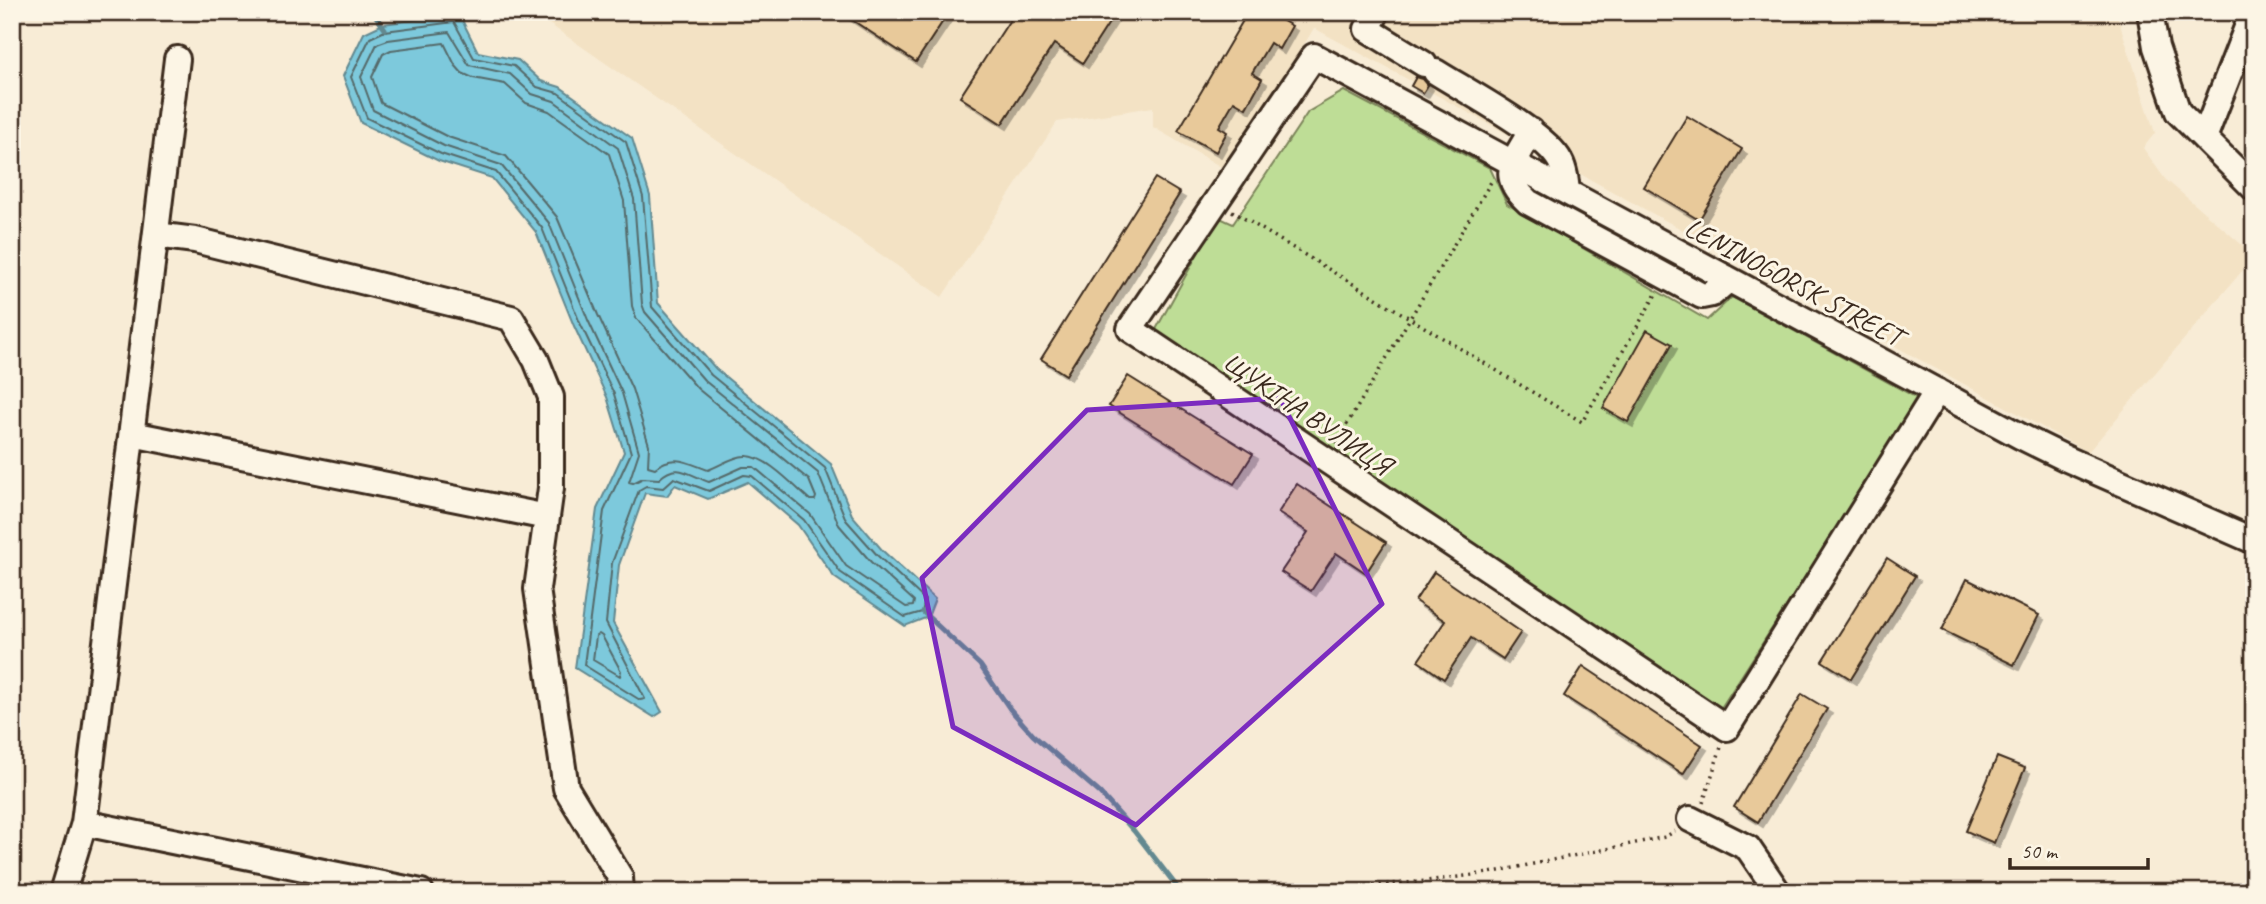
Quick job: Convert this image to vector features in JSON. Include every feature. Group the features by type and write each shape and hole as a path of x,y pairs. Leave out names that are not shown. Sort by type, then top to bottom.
{"street":[{"path":"1377,12 1367,29 1531,131 1549,146 1560,160 1567,192"},
{"path":"2150,12 2156,47 2178,112 2254,188"},
{"path":"2204,138 2253,12"},
{"name":"LENINOGORSK STREET","path":"1314,56 1728,280 2067,459 2254,541"},
{"name":"ЩУКІНА ВУЛИЦЯ","path":"1314,56 1130,328 1727,729"},
{"path":"63,892 84,823 177,58"},
{"path":"1531,131 1509,161 1510,177 1516,191 1528,202 1702,296 1712,295 1728,280"},
{"path":"156,235 195,240 511,318 536,360 551,397 551,488 537,589 566,788 620,877 621,892"},
{"path":"1727,729 1937,391"},
{"path":"132,434 547,517"},
{"path":"1690,819 1748,848 1778,892"},
{"path":"84,823 421,892"}],"path":[{"path":"1326,460 1409,319 1509,161"},
{"path":"1216,201 1582,422 1666,277"},
{"path":"1289,892 1418,882 1489,873 1665,837 1690,819 1703,803 1727,729"}],"highlighted area":[{"path":"1280,398 1382,604 1136,825 953,727 922,578 1087,410"}],"shaded area":[{"path":"532,12 2116,12 2155,133 2143,148 2165,179 2254,257 2088,452 1314,28 1228,171 1153,127 1153,107 1057,122 942,297"}],"green space":[{"path":"1344,91 1490,168 1507,204 1707,320 1732,297 1919,399 1719,711 1154,333 1218,217 1233,224 1308,112"}],"water":[{"path":"459,14 478,52 518,60 541,81 560,87 632,138 650,196 658,303 716,369 831,464 852,515 883,551 935,599 928,617 905,626 834,577 798,525 748,482 708,499 675,485 667,496 645,493 619,565 613,623 662,712 654,717 575,668 597,509 624,452 607,397 574,326 536,232 492,178 439,161 361,123 343,76 364,33 383,24"}],"building":[{"path":"840,12 949,12 916,62"},
{"path":"1015,12 1116,12 1083,63 1054,44 1002,124 960,97"},
{"path":"1248,12 1267,12 1292,26 1279,49 1270,43 1252,73 1262,79 1246,108 1234,101 1219,127 1227,132 1216,152 1178,131"},
{"path":"1416,77 1423,79 1428,85 1423,93 1411,86"},
{"path":"1687,116 1742,149 1699,220 1644,187"},
{"path":"1155,178 1180,193 1066,375 1041,359"},
{"path":"1647,330 1672,344 1628,422 1603,408"},
{"path":"1128,376 1253,454 1234,484 1109,406"},
{"path":"1297,484 1386,542 1366,573 1336,553 1311,591 1281,572 1308,532 1278,513"},
{"path":"1887,558 1915,576 1851,679 1822,661"},
{"path":"1434,572 1521,632 1503,659 1471,638 1444,679 1418,661 1445,621 1415,601"},
{"path":"1967,579 2039,615 2014,665 1942,630"},
{"path":"1583,666 1702,745 1683,774 1564,696"},
{"path":"1802,694 1827,709 1758,822 1734,807"},
{"path":"1997,757 2025,768 1994,843 1966,831"}],"waterway":[{"path":"373,12 385,29"},
{"path":"923,612 980,665 1010,709 1033,735 1100,793 1134,831 1181,892"}]}
